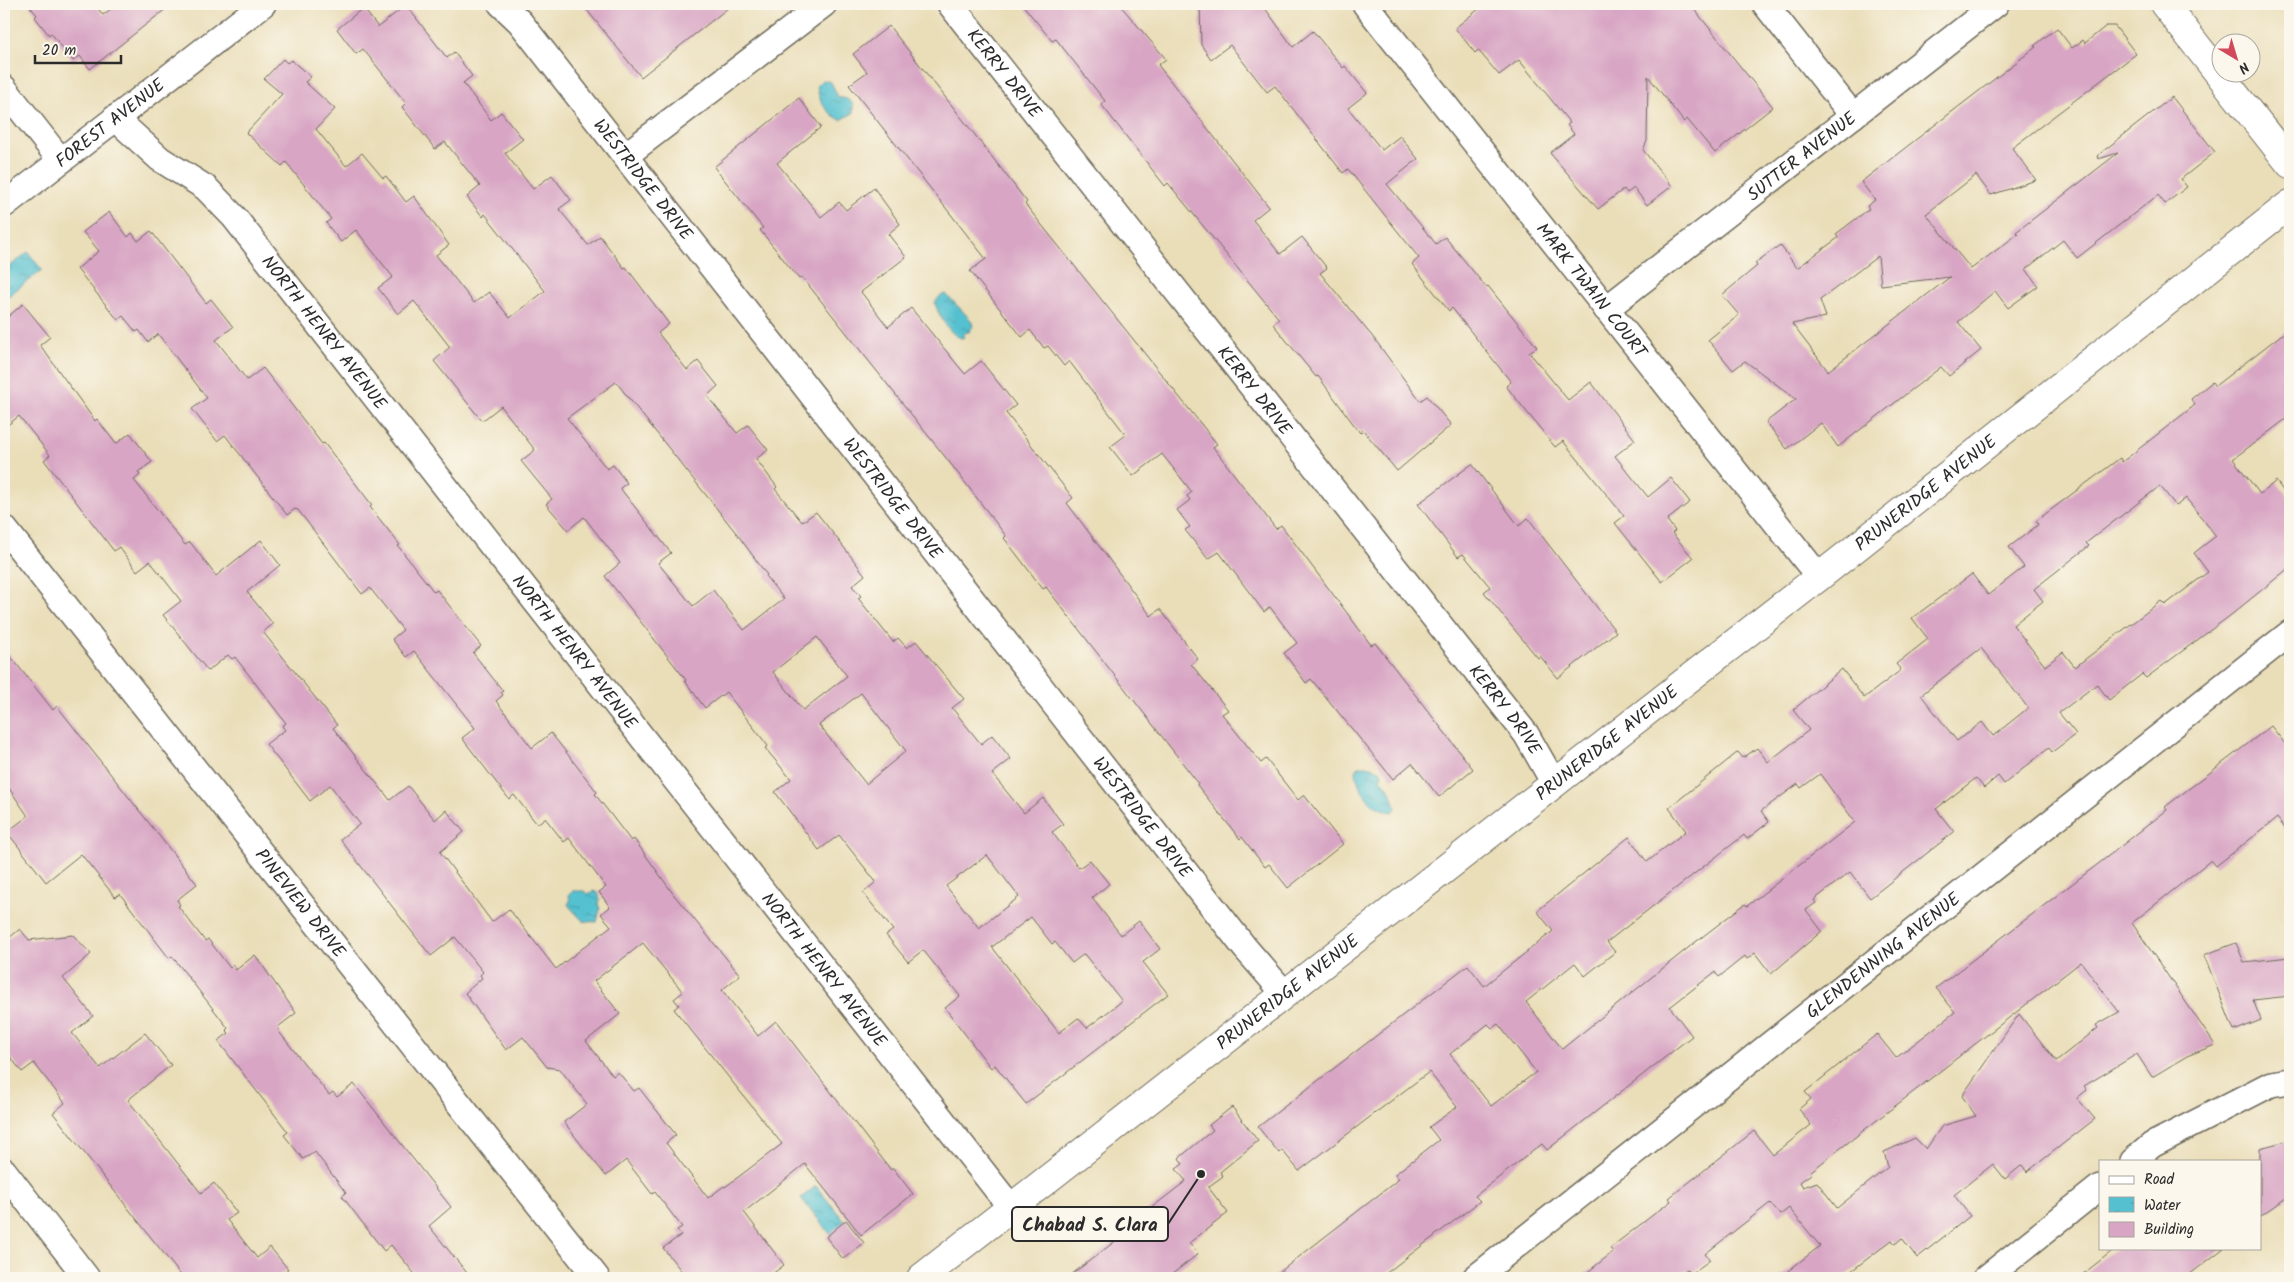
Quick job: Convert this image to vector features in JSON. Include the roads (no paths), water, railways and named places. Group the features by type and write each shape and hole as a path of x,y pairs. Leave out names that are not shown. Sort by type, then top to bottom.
{"main road":[{"path":"2164,4 2290,164"},
{"name":"PRUNERIDGE AVENUE","path":"935,1274 1012,1209 1284,994 1819,577 2290,204"}],"street":[{"name":"FOREST AVENUE","path":"4,205 264,4"},
{"name":"WESTRIDGE DRIVE","path":"501,4 520,22 626,155 1245,948 1284,994"},
{"path":"626,155 824,4"},
{"name":"KERRY DRIVE","path":"950,4 1526,734 1554,783"},
{"name":"MARK TWAIN COURT","path":"1364,4 1819,577"},
{"path":"1765,4 1853,116"},
{"name":"SUTTER AVENUE","path":"1606,309 1996,4"},
{"path":"4,88 61,160"},
{"name":"NORTH HENRY AVENUE","path":"115,118 160,158 206,188 234,217 1012,1209"},
{"name":"PINEVIEW DRIVE","path":"4,528 597,1278"},
{"name":"GLENDENNING AVENUE","path":"1475,1278 2290,635"},
{"path":"2133,1160 2152,1145 2271,1084 2290,1081"},
{"path":"4,1171 87,1278"},
{"path":"1986,1278 2099,1188"}],"water":[{"path":"823,80 831,82 838,97 847,99 853,104 853,113 841,120 827,110 821,101 817,85"},
{"path":"28,252 42,270 7,297 4,292 4,271"},
{"path":"946,294 971,320 973,326 969,332 964,333 963,338 958,337 950,330 942,319 935,303 940,296"},
{"path":"1359,766 1380,770 1382,774 1380,778 1388,788 1395,804 1396,808 1393,812 1379,808 1367,798 1357,778 1356,771"},
{"path":"572,891 584,891 588,894 593,891 598,893 600,909 597,922 583,921 568,905 570,901 569,895"},
{"path":"816,1186 846,1223 831,1235 801,1198"}],"place":[{"name":"Chabad S. Clara","path":"1201,1174"}]}
